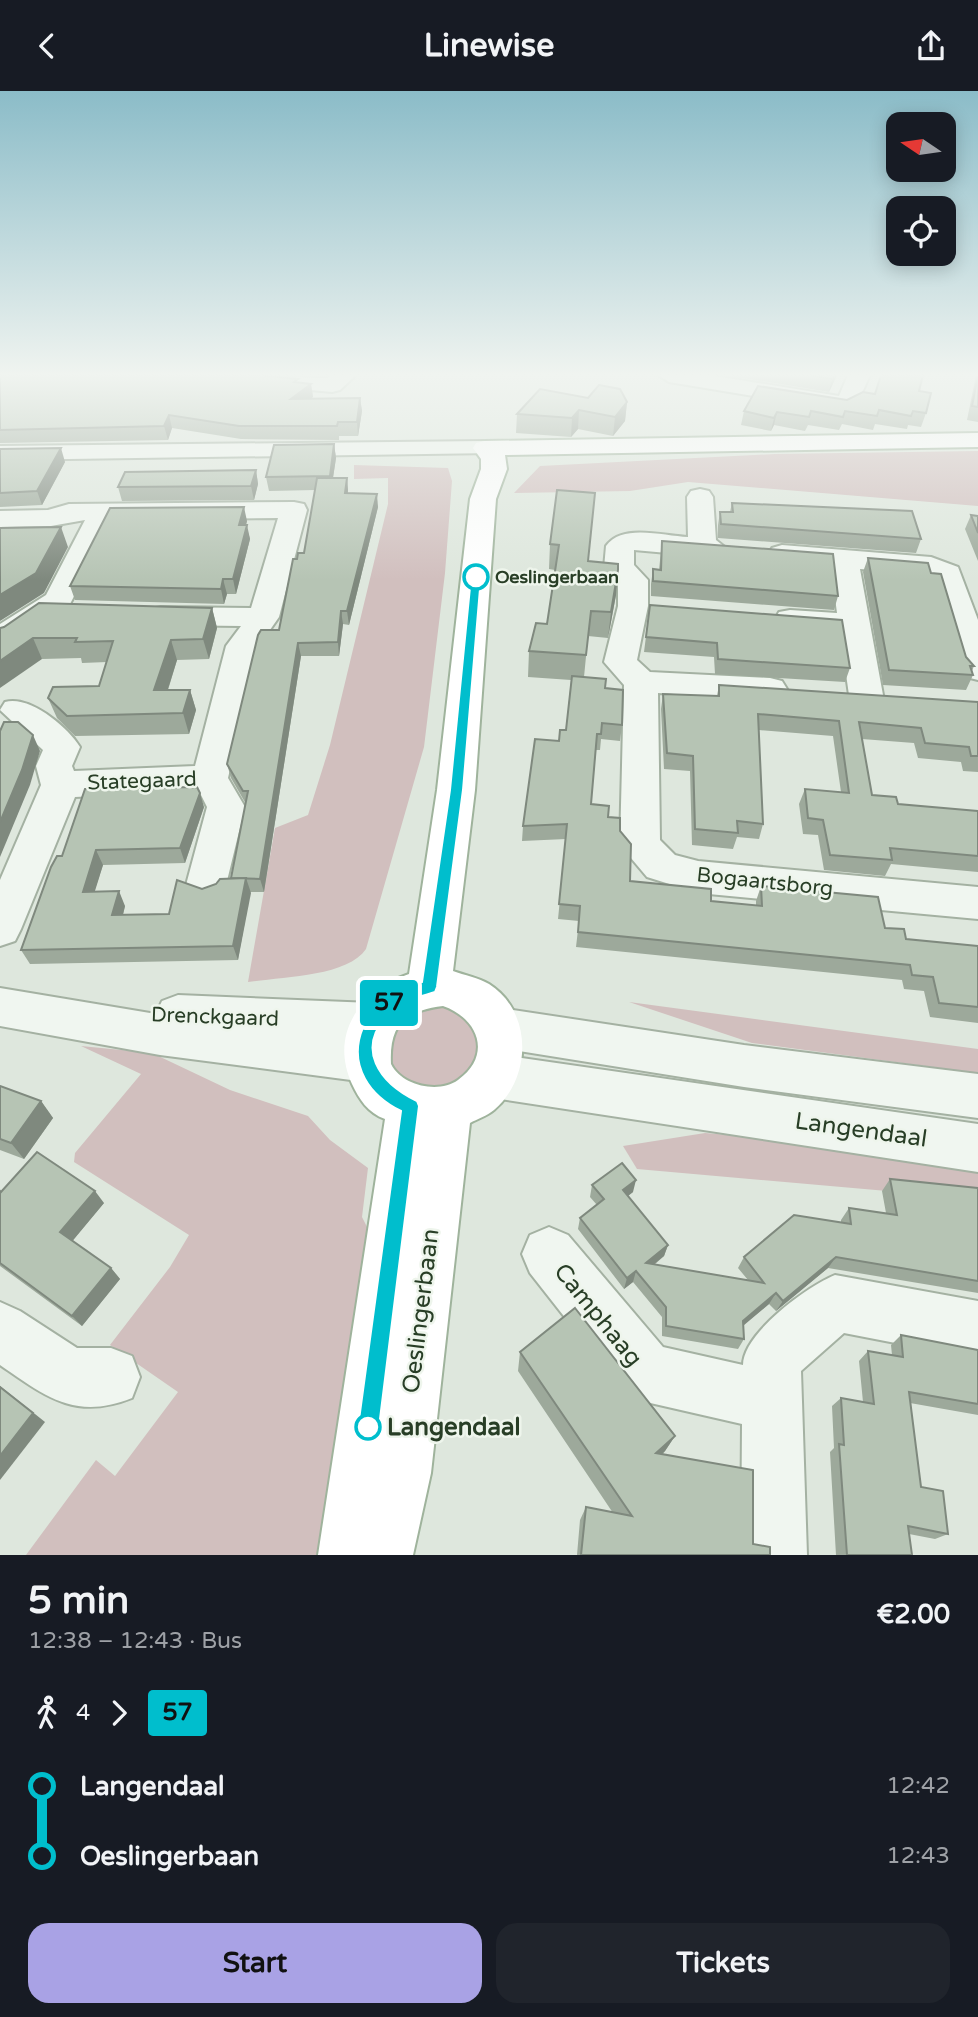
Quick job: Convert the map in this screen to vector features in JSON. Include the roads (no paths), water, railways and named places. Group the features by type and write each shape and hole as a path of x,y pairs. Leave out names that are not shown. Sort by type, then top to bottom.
{"main road":[{"path":"485,454 617,454 713,445 802,443"},
{"path":"429,987 456,790 483,499 494,469 485,454"},
{"path":"429,987 451,988 469,994 492,1013 500,1028 502,1048 494,1076 479,1093 429,1107 381,1089 369,1042 392,1001 406,993 429,987"},
{"name":"Oeslingerbaan","path":"351,1555 429,1107"},
{"name":"Oeslingerbaan","path":"380,1555 400,1473 429,1107"}],"street":[{"path":"0,453 326,450 384,456 485,454"},
{"path":"700,497 702,547"},
{"name":"Stategaard","path":"103,512 294,510 264,617 242,646 210,778 226,807 206,885"},
{"path":"0,519 103,512"},
{"path":"0,638 58,600 103,512"},
{"path":"0,539 89,538"},
{"path":"844,560 854,624 878,696 641,682 620,662 647,607 633,580 620,568 620,546 628,541 931,566 948,573 978,575"},
{"path":"948,573 978,670"},
{"path":"40,612 81,612"},
{"path":"137,613 171,617 264,617"},
{"path":"757,616 854,624"},
{"name":"Bogaartsborg","path":"641,682 640,845 661,866 698,877 978,903"},
{"path":"17,710 62,747 54,766 61,788"},
{"name":"Stategaard","path":"0,929 57,790 69,784 210,778"},
{"name":"Drenckgaard","path":"0,1007 160,1035 369,1042"},
{"path":"500,1028 744,1066 978,1096"},
{"name":"Langendaal","path":"494,1076 978,1148"},
{"name":"Camphaag","path":"549,1254 646,1373 773,1401"},
{"path":"774,1555 772,1359 835,1303 978,1330"},
{"path":"0,1331 69,1377 111,1377"}],"place":[{"name":"Oeslingerbaan","path":"476,577"},
{"name":"Langendaal","path":"368,1427"}]}
